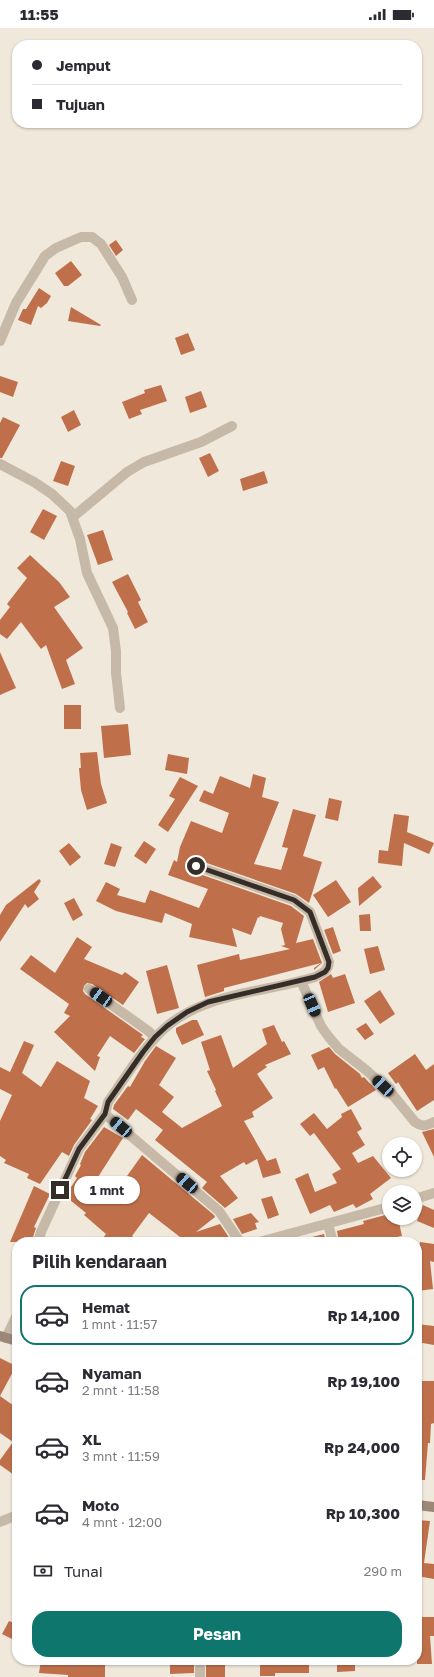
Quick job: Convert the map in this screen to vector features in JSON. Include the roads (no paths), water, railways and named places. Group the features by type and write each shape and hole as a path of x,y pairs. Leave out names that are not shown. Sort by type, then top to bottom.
{"street":[{"path":"0,341 16,303 45,256 56,248 81,237 92,237 101,244 122,277 132,300"},
{"path":"73,517 121,477 144,462 201,442 232,426"},
{"path":"0,464 34,482 52,494 70,511 73,517 80,539 87,573 107,613 112,628 116,651 116,673 120,708"},
{"path":"40,1237 79,1149 105,1114 108,1102 155,1037 167,1026 187,1012 208,1002 301,981 325,972 328,968 329,962 310,912 294,900 196,866"},
{"path":"301,981 321,1026 339,1049 366,1070 392,1094 420,1126 426,1126 434,1122"},
{"path":"89,989 155,1037"},
{"path":"105,1114 219,1211 237,1237"},
{"path":"422,1197 434,1193"},
{"path":"278,1237 382,1209"},
{"path":"328,1224 332,1237"},
{"path":"3,1337 12,1323"},
{"path":"422,1506 434,1507"},
{"path":"0,1522 12,1517"},
{"path":"200,1665 200,1677"}]}
